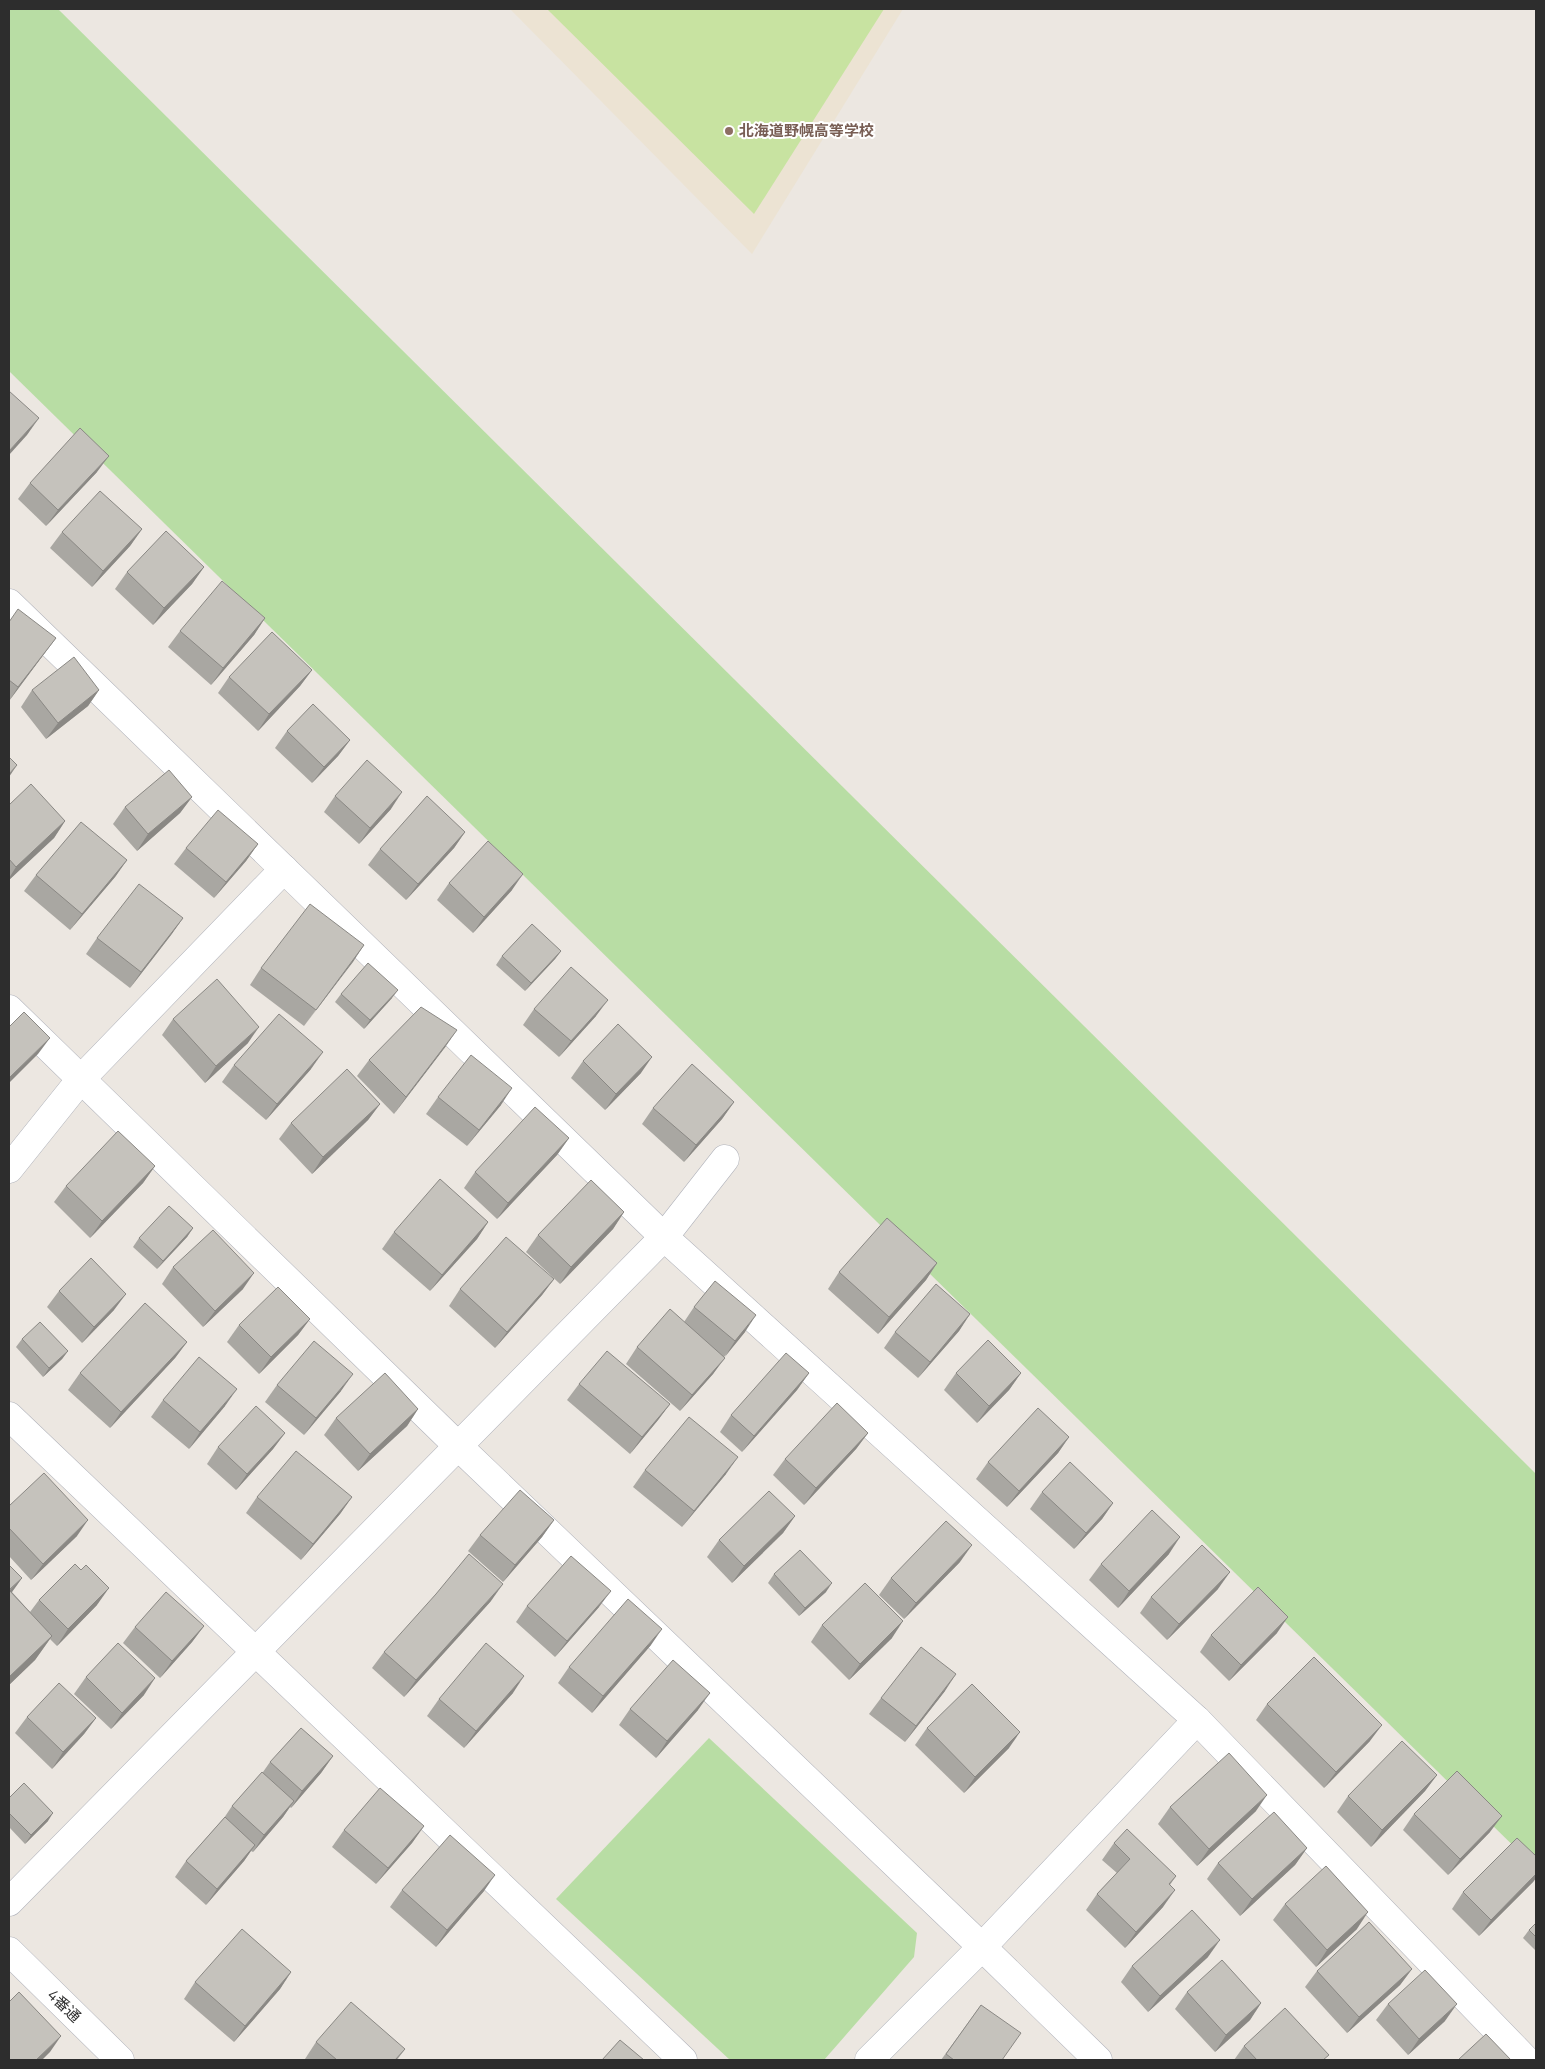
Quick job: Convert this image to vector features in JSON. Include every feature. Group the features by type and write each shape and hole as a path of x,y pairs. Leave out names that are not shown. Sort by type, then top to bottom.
{"street":[{"path":"9,602 664,1237 1197,1720 1526,2060"},
{"path":"9,1169 81,1079 284,869"},
{"path":"9,1009 458,1446 1098,2060"},
{"path":"9,1902 664,1237 726,1159"},
{"path":"9,1416 683,2060"},
{"path":"869,2060 982,1947 1197,1720"},
{"name":"4番通","path":"9,1951 120,2060"}],"shaded area":[{"name":"北海道野幌高等学校","path":"510,9 903,9 752,254"}],"green space":[{"path":"9,9 58,9 1536,1474 1536,1868 9,371"},
{"name":"北海道野幌高等学校","path":"547,9 884,9 754,214"},
{"path":"709,1738 917,1933 914,1957 824,2060 730,2060 556,1899"}],"building":[{"path":"9,391 39,418 9,451"},
{"path":"80,428 109,456 58,510 30,483"},
{"path":"100,491 142,529 103,571 62,532"},
{"path":"166,531 204,567 164,608 127,572"},
{"path":"222,581 265,618 223,668 180,631"},
{"path":"18,609 56,638 18,687 9,680 9,622"},
{"path":"272,632 312,670 269,714 229,677"},
{"path":"74,657 99,690 58,723 32,690"},
{"path":"313,704 350,740 324,767 287,731"},
{"path":"9,757 17,765 9,774"},
{"path":"367,760 402,792 370,828 335,796"},
{"path":"169,770 192,797 148,834 125,807"},
{"path":"31,784 65,821 16,867 9,859 9,805"},
{"path":"427,796 465,832 418,884 380,849"},
{"path":"218,810 258,844 226,882 186,848"},
{"path":"81,822 127,860 82,914 36,875"},
{"path":"488,841 523,874 484,917 449,883"},
{"path":"139,884 183,918 141,972 97,938"},
{"path":"310,904 364,945 316,1010 261,968"},
{"path":"532,924 561,951 531,983 502,956"},
{"path":"368,963 398,990 370,1020 341,994"},
{"path":"571,967 608,1000 571,1041 534,1009"},
{"path":"217,979 259,1027 216,1066 173,1019"},
{"path":"421,1007 457,1030 406,1097 369,1060"},
{"path":"24,1012 50,1038 9,1078 9,1027"},
{"path":"279,1014 323,1052 277,1104 234,1065"},
{"path":"618,1024 652,1057 616,1094 583,1061"},
{"path":"471,1055 512,1088 479,1130 438,1097"},
{"path":"692,1064 734,1102 696,1145 653,1108"},
{"path":"347,1069 380,1104 323,1157 291,1123"},
{"path":"535,1107 569,1138 508,1203 475,1172"},
{"path":"118,1131 155,1166 102,1221 66,1186"},
{"path":"440,1179 488,1222 442,1275 394,1232"},
{"path":"591,1180 624,1212 571,1267 538,1235"},
{"path":"169,1206 193,1228 163,1261 139,1238"},
{"path":"887,1218 937,1263 889,1317 839,1272"},
{"path":"213,1230 254,1273 215,1311 173,1267"},
{"path":"506,1237 554,1279 507,1332 460,1289"},
{"path":"91,1258 126,1294 94,1327 59,1291"},
{"path":"715,1281 756,1315 735,1341 694,1307"},
{"path":"936,1284 970,1314 930,1362 895,1332"},
{"path":"278,1287 310,1319 271,1357 239,1325"},
{"path":"145,1303 187,1342 121,1412 80,1373"},
{"path":"670,1309 725,1358 692,1395 637,1347"},
{"path":"40,1322 68,1351 49,1368 22,1339"},
{"path":"988,1340 1021,1373 989,1406 956,1373"},
{"path":"314,1341 353,1374 316,1418 277,1385"},
{"path":"607,1351 670,1404 642,1437 579,1384"},
{"path":"786,1353 809,1373 754,1436 731,1415"},
{"path":"199,1357 237,1389 200,1432 163,1400"},
{"path":"385,1373 418,1409 370,1454 336,1418"},
{"path":"837,1403 868,1433 816,1488 785,1459"},
{"path":"256,1406 285,1433 247,1474 218,1447"},
{"path":"1038,1408 1069,1437 1019,1491 988,1462"},
{"path":"689,1417 738,1457 694,1511 645,1470"},
{"path":"296,1451 352,1497 313,1544 257,1497"},
{"path":"1070,1462 1113,1503 1086,1533 1042,1492"},
{"path":"44,1473 88,1520 43,1564 9,1528 9,1506"},
{"path":"520,1490 554,1520 515,1565 480,1535"},
{"path":"769,1491 795,1516 744,1566 719,1540"},
{"path":"1152,1510 1180,1537 1129,1591 1101,1564"},
{"path":"946,1521 972,1545 916,1603 891,1578"},
{"path":"1202,1545 1230,1572 1179,1624 1151,1597"},
{"path":"800,1550 832,1583 805,1608 774,1574"},
{"path":"469,1554 503,1584 416,1680 384,1652"},
{"path":"571,1556 611,1591 567,1641 527,1606"},
{"path":"75,1564 81,1570 86,1565 109,1588 68,1629 39,1600"},
{"path":"9,1565 22,1578 9,1590"},
{"path":"865,1583 903,1621 860,1664 822,1625"},
{"path":"1258,1587 1288,1617 1241,1665 1211,1635"},
{"path":"9,1590 52,1636 9,1677"},
{"path":"166,1592 204,1626 172,1661 135,1627"},
{"path":"628,1599 662,1629 603,1696 569,1667"},
{"path":"118,1643 155,1678 122,1713 86,1677"},
{"path":"486,1643 524,1676 476,1731 439,1699"},
{"path":"921,1647 956,1674 916,1726 881,1698"},
{"path":"1314,1657 1382,1725 1336,1772 1267,1704"},
{"path":"673,1660 710,1693 667,1741 630,1709"},
{"path":"59,1683 96,1718 63,1752 27,1717"},
{"path":"972,1684 1020,1732 975,1777 927,1728"},
{"path":"301,1728 333,1756 302,1791 270,1762"},
{"path":"1402,1741 1437,1775 1382,1830 1348,1796"},
{"path":"1229,1753 1267,1795 1209,1849 1170,1807"},
{"path":"1457,1771 1502,1816 1460,1859 1414,1814"},
{"path":"262,1772 294,1801 264,1835 232,1806"},
{"path":"24,1783 53,1813 31,1835 9,1813 9,1798"},
{"path":"380,1788 424,1826 388,1868 344,1830"},
{"path":"1274,1812 1307,1848 1252,1899 1218,1863"},
{"path":"225,1817 255,1845 217,1889 186,1861"},
{"path":"1127,1829 1176,1876 1169,1884 1175,1890 1136,1932 1097,1894 1130,1859 1114,1843"},
{"path":"450,1835 495,1875 447,1930 402,1890"},
{"path":"1517,1838 1536,1856 1536,1874 1491,1920 1463,1892"},
{"path":"1326,1866 1368,1912 1327,1950 1285,1904"},
{"path":"1192,1910 1220,1940 1160,1996 1132,1966"},
{"path":"1369,1922 1412,1969 1359,2017 1317,1971"},
{"path":"1536,1923 1536,1937 1529,1930"},
{"path":"242,1929 291,1972 245,2026 195,1982"},
{"path":"1222,1960 1261,2003 1226,2035 1187,1992"},
{"path":"1425,1970 1457,2004 1419,2039 1388,2004"},
{"path":"19,1992 61,2036 36,2060 9,2060 9,2002"},
{"path":"351,2002 405,2049 395,2060 337,2060 316,2042"},
{"path":"981,2005 1021,2033 1002,2060 954,2060 946,2054"},
{"path":"1285,2008 1329,2055 1323,2060 1257,2060 1244,2046"},
{"path":"1486,2034 1511,2060 1458,2060"},
{"path":"620,2040 644,2060 602,2060"}],"place":[{"name":"北海道野幌高等学校","path":"729,131"}]}
